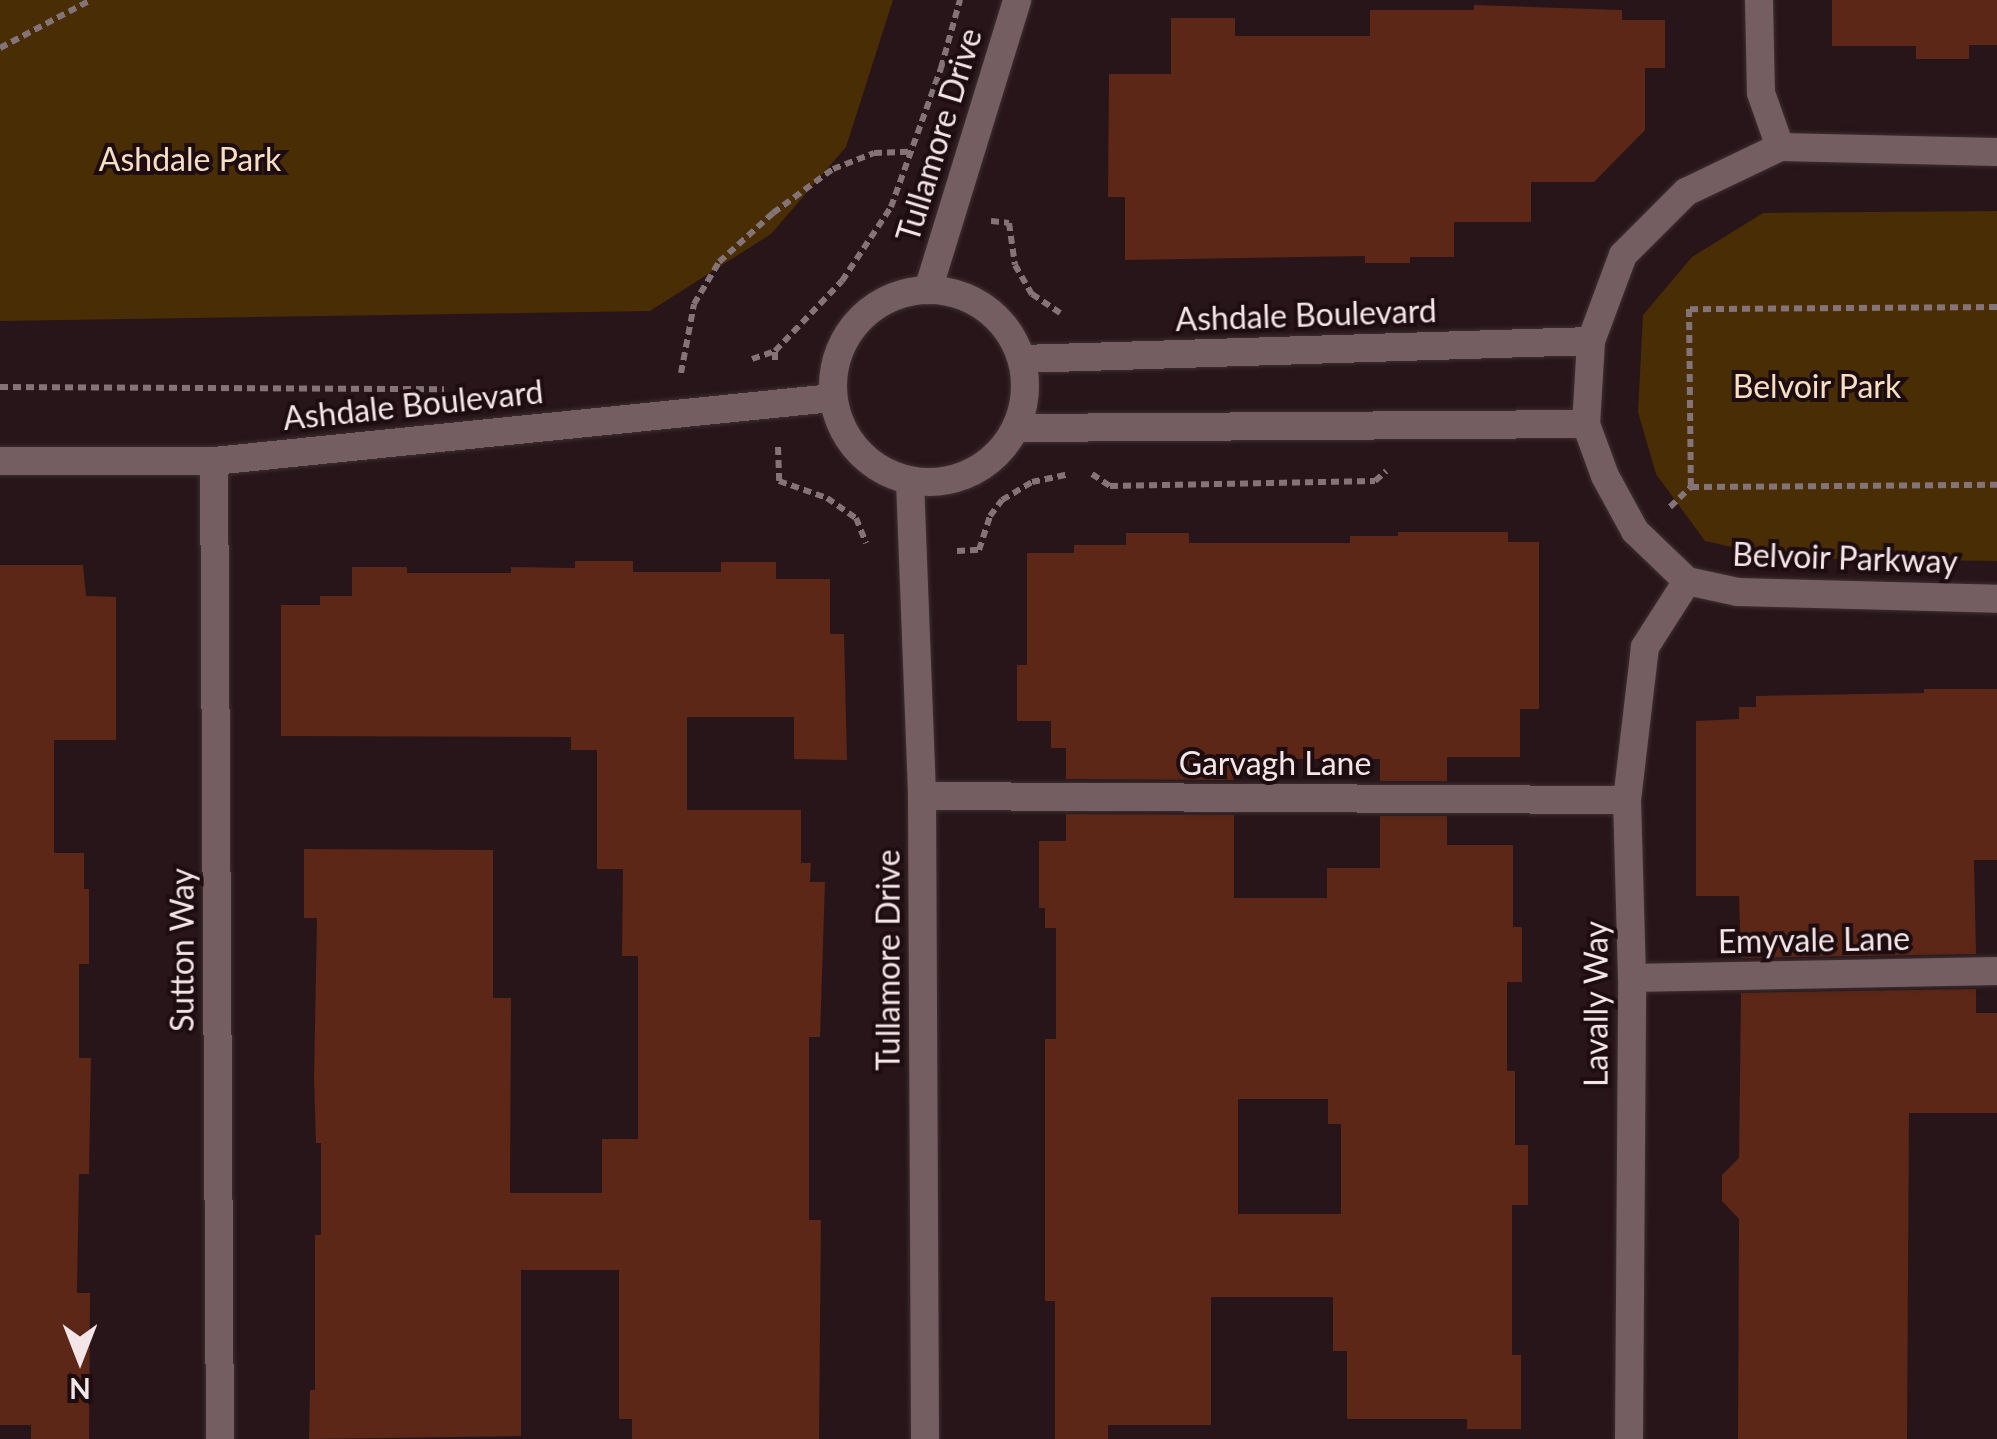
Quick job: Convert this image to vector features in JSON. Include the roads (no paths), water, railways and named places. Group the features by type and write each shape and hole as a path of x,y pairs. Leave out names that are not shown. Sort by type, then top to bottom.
{"street":[{"name":"Tullamore Drive","path":"928,290 1017,0"},
{"path":"1759,0 1761,93 1780,146"},
{"name":"Belvoir Parkway","path":"1997,152 1780,146 1686,192 1623,254 1592,341 1586,424 1605,476 1635,531 1687,582 1738,592 1997,599"},
{"path":"928,290 962,296 991,312 1013,337 1022,359 1026,392 1018,428 998,455 970,474 937,483 910,481 879,470 853,447 832,398 834,364 847,333 870,309 901,294 928,290"},
{"name":"Ashdale Boulevard","path":"1022,359 1592,341"},
{"name":"Ashdale Boulevard","path":"0,461 214,461 832,398"},
{"path":"1018,428 1586,424"},
{"name":"Sutton Way","path":"214,461 220,1439"},
{"name":"Tullamore Drive","path":"910,481 922,796 925,1439"},
{"name":"Lavally Way","path":"1630,1439 1632,978 1627,800 1636,694 1646,646 1687,582"},
{"name":"Garvagh Lane","path":"922,796 1627,800"},
{"name":"Emyvale Lane","path":"1632,978 1997,971"}],"park label":[{"name":"Ashdale Park","path":"190,159"},
{"name":"Belvoir Park","path":"1817,386"}]}
